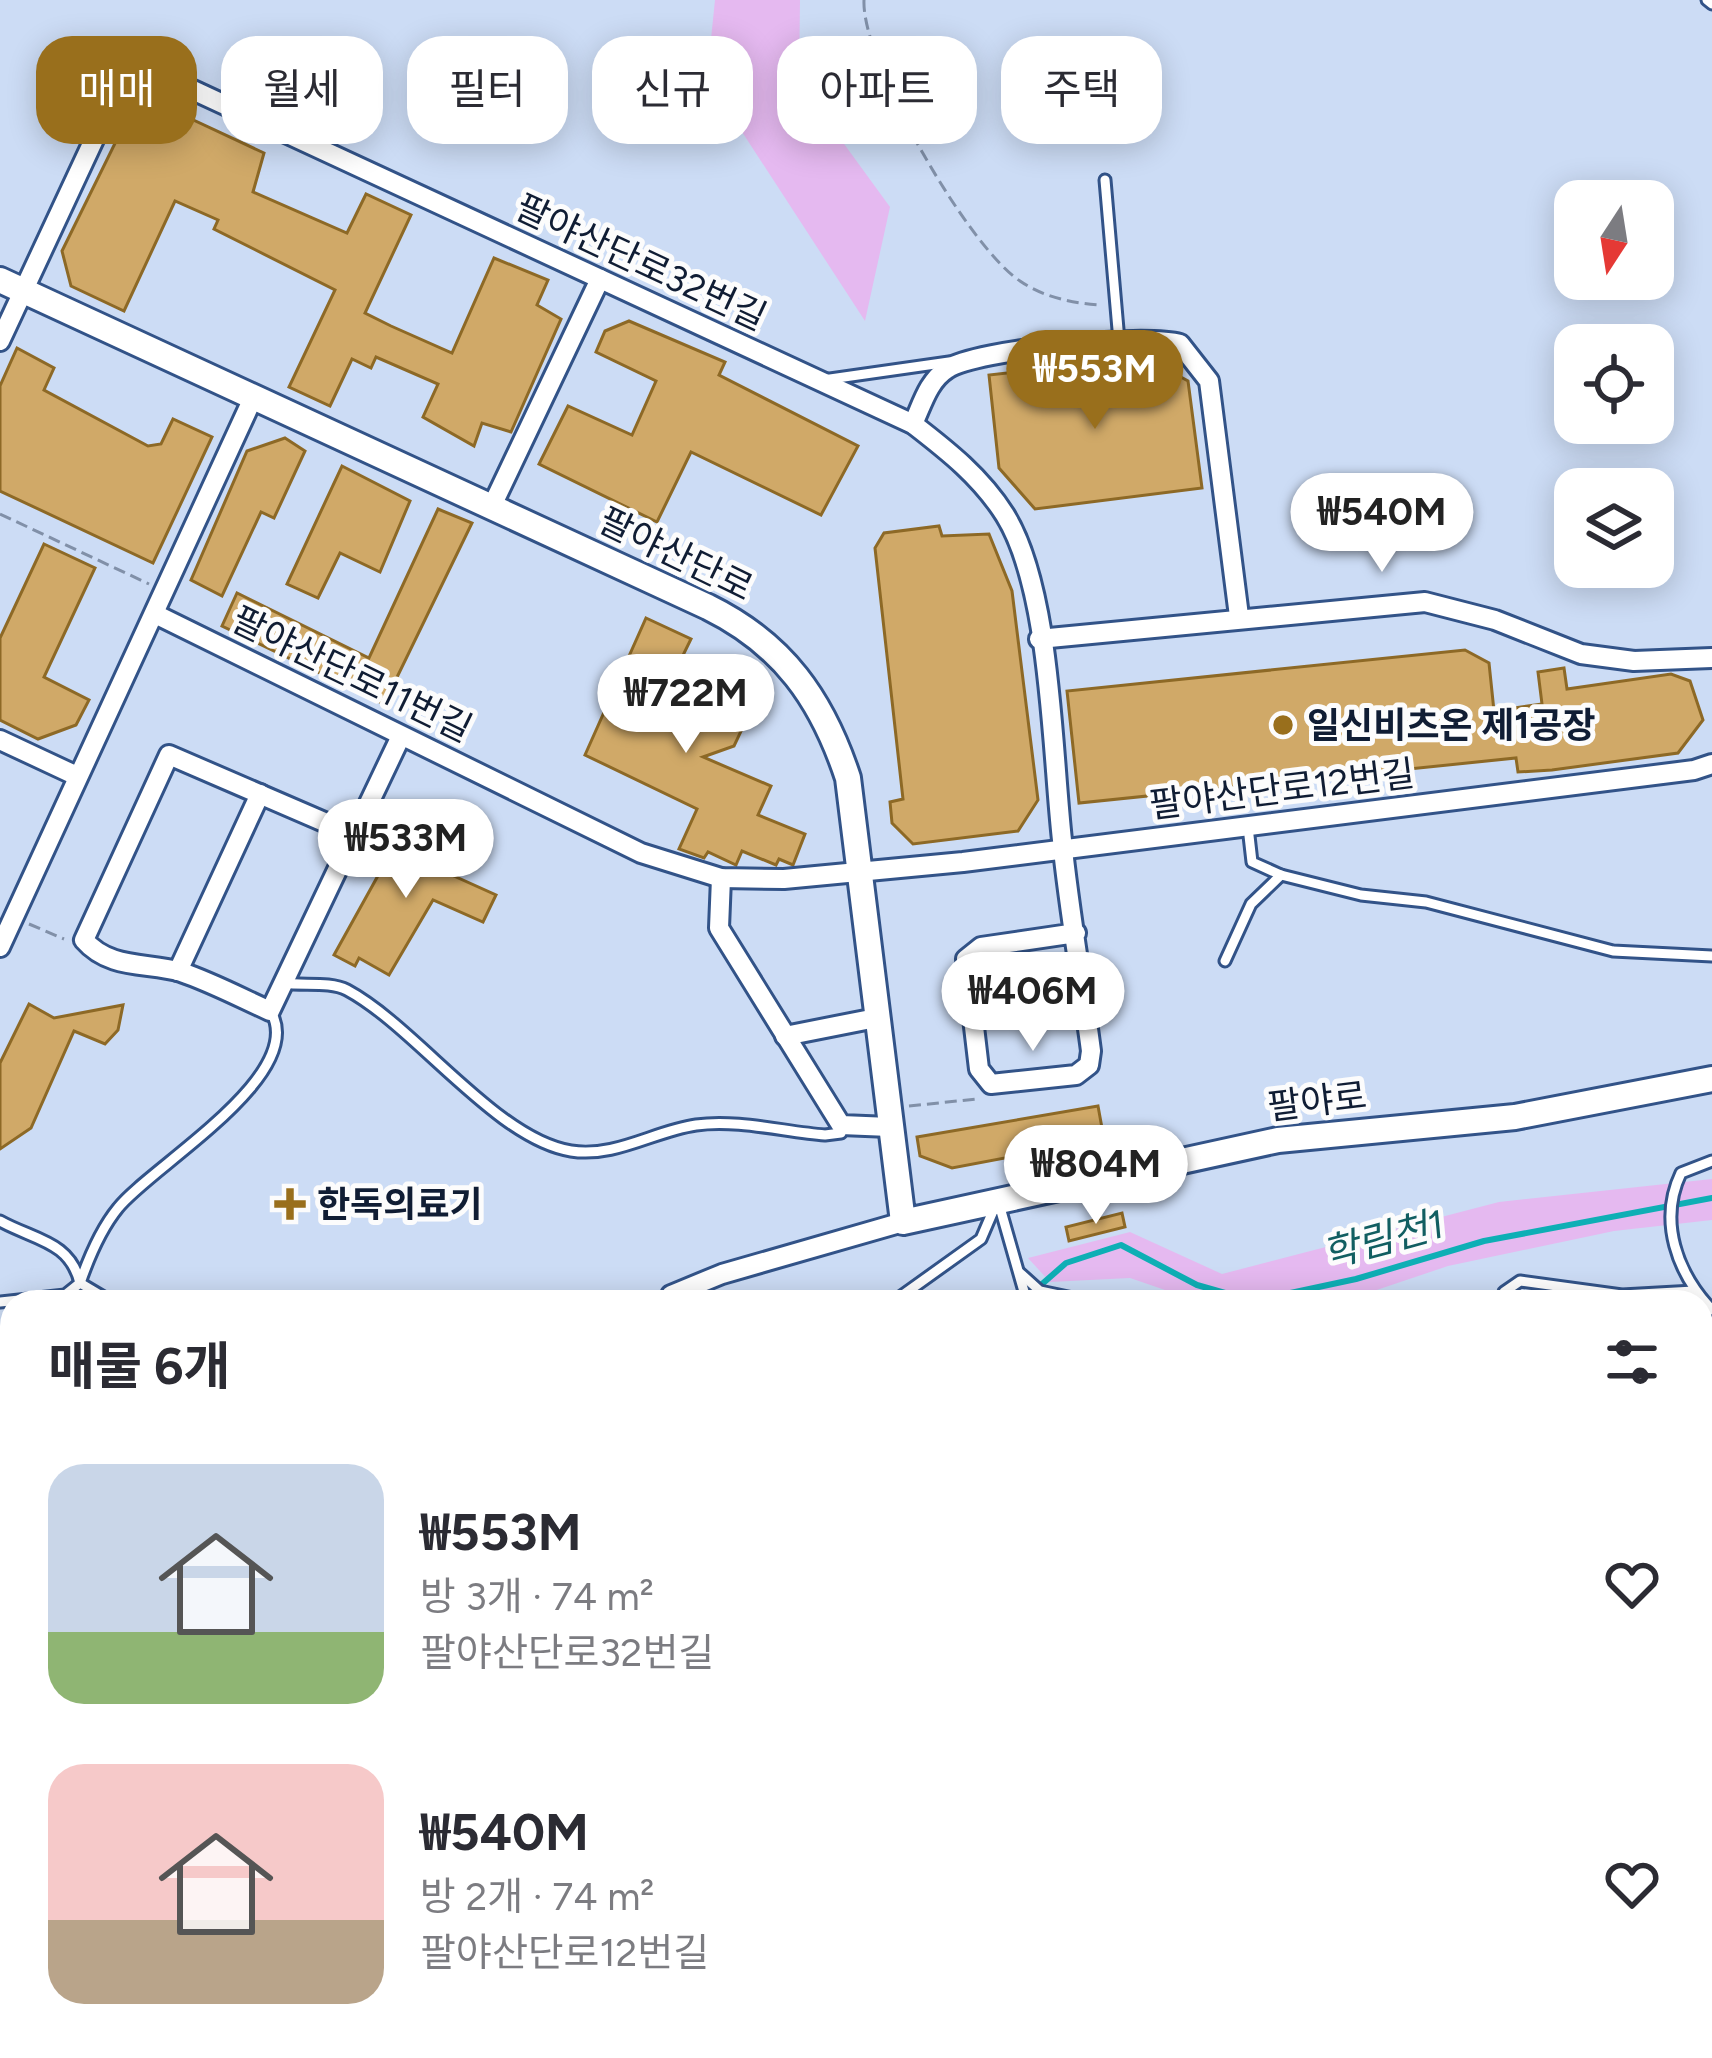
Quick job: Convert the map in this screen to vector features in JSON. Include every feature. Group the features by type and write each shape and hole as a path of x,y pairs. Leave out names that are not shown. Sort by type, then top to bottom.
{"street":[{"name":"팔야산단로32번길","path":"0,341 118,88 128,78 154,72 913,424 968,470 1006,517 1033,591 1089,1065 1076,1075 1011,1085"},
{"path":"492,506 600,279"},
{"name":"팔야산단로","path":"0,280 742,623 793,667 833,733 848,778 903,1222"},
{"path":"913,424 936,378 972,359 1119,341 1180,344 1209,381 1239,616"},
{"path":"0,947 157,615 253,398"},
{"path":"1040,639 1239,616 1425,602 1495,620 1581,654 1634,661 1712,658"},
{"name":"팔야산단로11번길","path":"157,615 641,853 721,878 859,871"},
{"path":"352,834 178,754 163,759 84,940 93,950 139,969 178,971 270,1011 401,736"},
{"path":"0,740 77,776"},
{"name":"팔야산단로12번길","path":"859,871 1248,827 1712,764"},
{"path":"178,971 260,794"},
{"path":"721,878 718,928 841,1125 889,1117"},
{"path":"1011,1085 991,1084 979,1069 967,959 981,947 1076,933"},
{"path":"785,1036 876,1018"},
{"name":"팔야로","path":"687,1290 722,1274 903,1222 1278,1140 1515,1117 1712,1079"}],"lane":[{"path":"1105,180 1119,341"},
{"path":"819,380 972,359"},
{"path":"1248,827 1252,862 1281,875 1361,895 1426,902 1613,951 1712,956"},
{"path":"1225,961 1251,904 1281,875"},
{"path":"284,983 344,988 395,1022 470,1090 535,1137 569,1151 606,1150 697,1125 825,1135 841,1133 841,1125"},
{"path":"71,1290 80,1283 119,1204 211,1133 259,1073 272,1046 275,1013 270,1011"},
{"path":"1694,1290 1670,1226 1671,1192 1681,1173 1712,1161"},
{"path":"998,1199 1023,1290"},
{"path":"909,1290 981,1239 998,1199"},
{"path":"0,1222 60,1248 75,1262 80,1283 92,1290"},
{"path":"1016,1269 1039,1290"},
{"path":"1507,1290 1520,1281 1586,1290"}],"path":[{"path":"864,0 863,25 918,148 1017,280 1069,303 1116,307"},
{"path":"0,514 167,592"},
{"path":"14,917 63,940 84,940"},
{"path":"889,1117 970,1102 1011,1085"}],"shaded area":[{"path":"715,0 800,0 800,36 777,36 777,144 844,144 890,207 865,321 750,144 753,36 711,36"},
{"path":"1712,1179 1712,1220 1614,1231 1448,1266 1377,1290 1165,1290 1130,1278 1050,1282 1028,1258 1130,1232 1222,1274 1499,1202"}],"building":[{"path":"197,122 221,133 221,144 245,144 264,153 253,192 347,233 366,194 411,215 365,313 452,353 494,258 548,280 537,305 561,319 511,432 482,423 474,446 423,417 438,384 376,357 371,368 352,359 330,406 289,387 335,290 214,229 218,220 175,201 124,311 71,286 62,251 115,144 197,144"},
{"path":"629,321 725,362 719,375 858,446 821,515 691,452 657,522 539,464 568,406 632,435 656,381 596,352 605,331"},
{"path":"17,348 54,368 44,390 148,446 161,444 173,419 212,437 153,563 0,491 0,386"},
{"path":"1146,358 1188,381 1202,488 1035,509 999,468 989,375"},
{"path":"285,438 305,451 274,518 261,512 222,596 191,580 247,451"},
{"path":"342,466 410,501 380,572 340,553 318,598 287,584"},
{"path":"438,509 472,523 384,704 222,626 237,593 369,658"},
{"path":"939,526 942,536 989,534 1012,591 1038,800 1018,831 913,844 892,823 890,802 903,799 875,548 884,533"},
{"path":"44,544 95,568 44,677 89,700 76,725 38,739 0,720 0,638"},
{"path":"646,618 691,639 666,690 743,727 734,746 703,757 771,786 758,815 805,834 793,865 779,859 776,865 742,851 736,865 708,852 704,858 679,849 697,809 585,755"},
{"name":"일신비츠온 제1공장","path":"1465,650 1489,663 1494,711 1542,704 1538,672 1564,668 1567,689 1671,674 1690,681 1703,720 1678,753 1552,770 1518,772 1516,758 1079,803 1067,691"},
{"path":"410,818 438,830 423,862 496,895 483,922 433,900 389,975 359,958 355,966 334,955"},
{"path":"29,1004 54,1018 123,1005 118,1030 105,1044 74,1031 31,1128 0,1149 0,1063"},
{"path":"1098,1106 1104,1139 952,1168 920,1156 917,1137"},
{"path":"1122,1213 1125,1227 1069,1241 1066,1227"}],"waterway":[{"name":"학림천1","path":"1304,1290 1484,1241 1712,1198"},
{"name":"학림천1","path":"1035,1290 1066,1263 1121,1245 1214,1290"}],"place":[{"name":"일신비츠온 제1공장","path":"1283,725"},
{"name":"한독의료기","path":"290,1204"}]}
